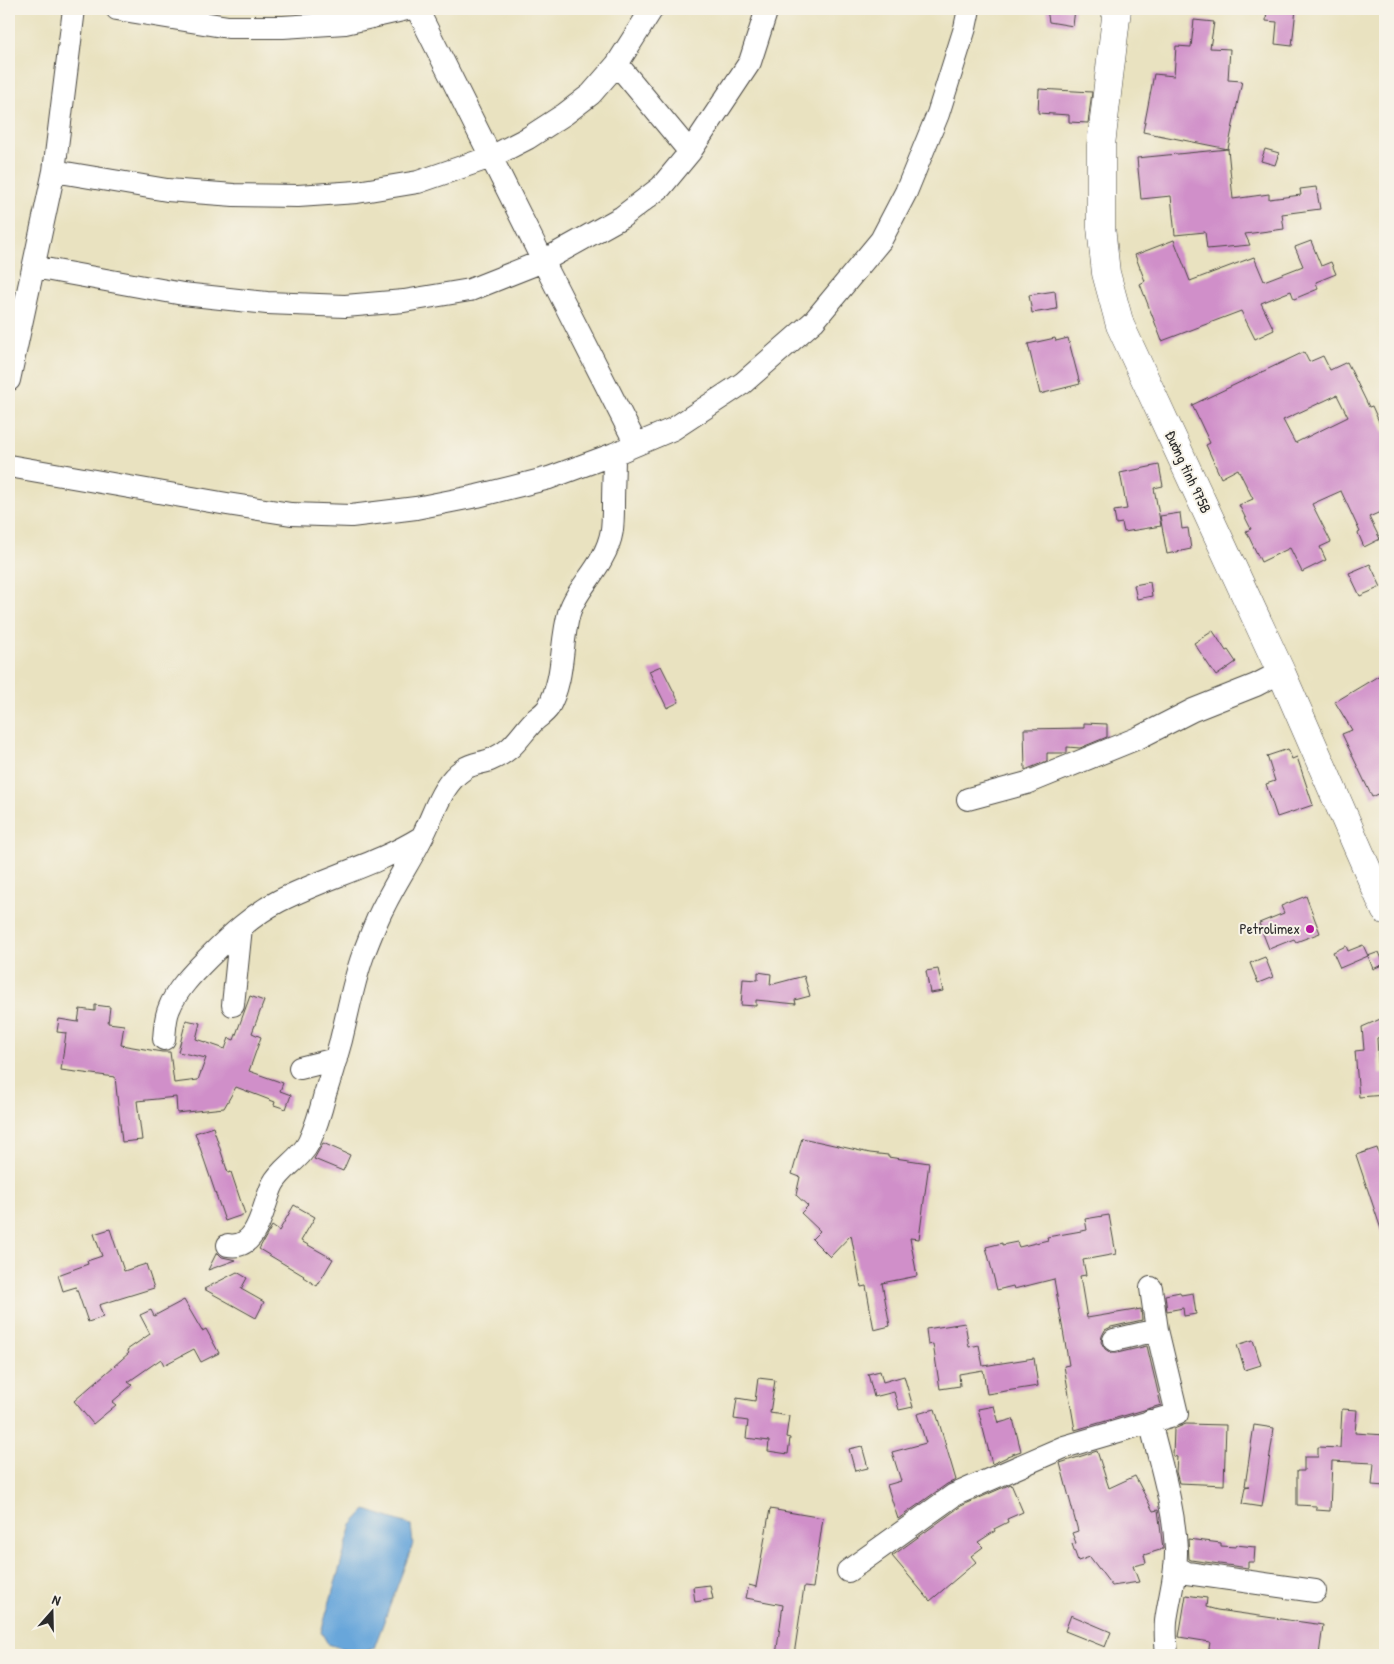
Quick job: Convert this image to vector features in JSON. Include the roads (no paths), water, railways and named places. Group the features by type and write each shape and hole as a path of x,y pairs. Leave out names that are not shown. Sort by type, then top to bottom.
{"main road":[{"name":"Đường tỉnh 975B","path":"1117,9 1101,144 1100,227 1106,273 1120,325 1281,672 1385,910"}],"street":[{"path":"9,380 54,171 74,9"},
{"path":"117,9 228,27 283,27 345,23 407,9"},
{"path":"417,9 542,261 636,444"},
{"path":"54,171 168,190 234,195 298,196 357,192 418,182 491,157 528,138 565,114 591,94 617,64 652,9"},
{"path":"34,267 184,294 267,303 346,306 404,301 470,290 542,261 622,217 661,187 690,152 750,62 767,9"},
{"path":"9,466 291,514 351,516 416,508 477,496 549,478 674,429 743,383 814,321 881,240 906,192 938,114 965,28 968,9"},
{"path":"617,64 690,152"},
{"path":"228,1245 240,1245 247,1241 262,1216 274,1182 308,1144 317,1122 336,1059 357,973 372,932 384,905 422,837 438,800 451,781 464,768 490,760 504,753 518,742 530,724 547,709 561,671 562,643 570,610 602,558 610,541 614,521 612,507 614,454"},
{"path":"968,799 1027,783 1138,738 1193,710 1256,685 1281,672"},
{"path":"164,1039 168,1009 179,991 200,966 240,927 259,912 280,900 380,860 422,837"},
{"path":"233,1005 240,927"},
{"path":"300,1068 336,1059"},
{"path":"848,1571 954,1495 1064,1448 1177,1414 1157,1330 1151,1288"},
{"path":"1114,1340 1157,1330"},
{"path":"1150,1421 1171,1512 1176,1550 1174,1582 1166,1620 1165,1639 1167,1655"},
{"path":"1175,1566 1187,1573 1315,1591"}],"water":[{"path":"366,1510 411,1525 413,1544 374,1648 360,1654 328,1644 321,1632 352,1525"}],"place":[{"name":"Petrolimex","path":"1310,929"}]}
